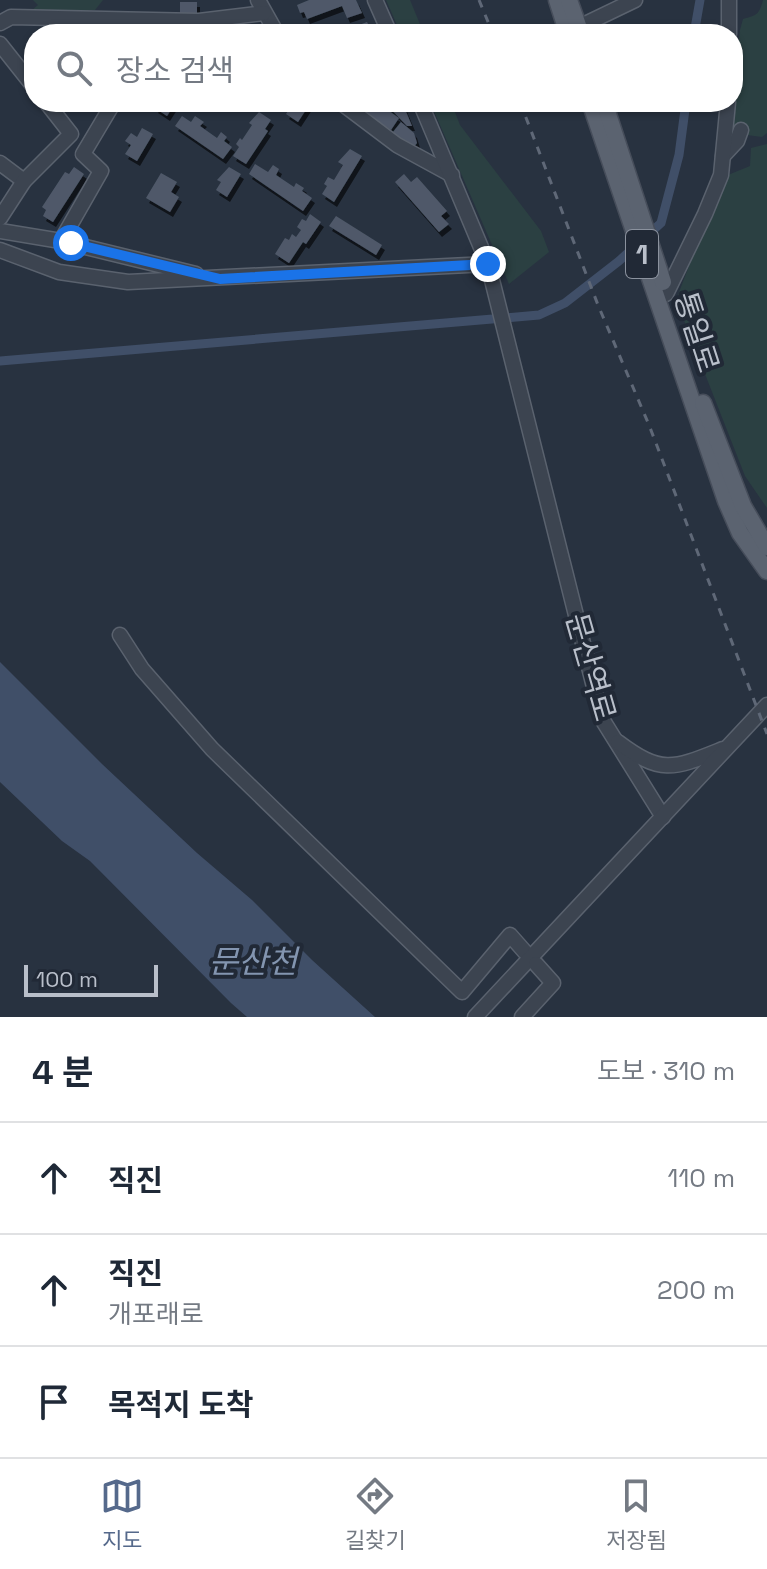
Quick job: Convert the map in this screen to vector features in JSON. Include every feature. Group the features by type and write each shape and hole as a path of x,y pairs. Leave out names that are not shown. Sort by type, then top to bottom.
{"main road":[{"path":"557,0 571,24"},
{"path":"569,0 574,24"},
{"name":"통일로","path":"594,112 628,193 724,463 754,527 767,547"},
{"name":"통일로","path":"607,112 628,193"},
{"name":"통일로","path":"754,527 767,571"}],"street":[{"path":"375,0 386,24"},
{"path":"591,24 635,0"},
{"path":"729,0 729,24"},
{"path":"181,24 261,6 271,24"},
{"path":"0,23 11,17 103,24"},
{"path":"0,44 24,74"},
{"path":"0,218 24,181 71,134 54,112"},
{"path":"61,241 101,171 83,154 107,112"},
{"path":"354,112 413,153 452,175"},
{"path":"0,250 59,272 128,282 488,264 424,112"},
{"path":"666,304 721,175 727,112"},
{"path":"723,157 737,141 741,130"},
{"path":"413,153 429,152 435,137"},
{"path":"0,163 24,181"},
{"path":"0,231 61,241 220,279"},
{"name":"문산역로","path":"488,264 602,719 663,817"},
{"path":"120,635 142,669 212,749 462,992 510,935 525,952"},
{"path":"475,1017 767,705"},
{"path":"613,738 657,766 679,766 727,748"},
{"path":"522,1017 553,983 536,964"}],"green space":[{"path":"33,0 103,0 95,10 40,14 32,10 38,5"},
{"path":"386,0 410,0 420,24 397,24"},
{"path":"763,0 767,0 767,133 762,137 729,136 731,112 743,112 742,24 743,19 757,14"},
{"path":"434,112 455,112 460,125 541,231 549,252 509,284"},
{"path":"767,144 767,508 745,476 676,300 723,177 750,166 751,148"}],"water":[{"name":"문산천","path":"0,662 102,764 375,1017 247,1017 231,1003 90,861 62,841 0,782"}],"building":[{"path":"309,0 356,0 362,13 347,18 342,6 307,19 297,5"},
{"path":"180,2 197,2 197,14 180,14"},
{"path":"259,112 271,120 265,129 268,131 246,164 233,156 239,147 236,144 240,138 242,140 252,125 249,123"},
{"path":"287,112 304,112 298,122"},
{"path":"364,112 390,112 399,118 391,130"},
{"path":"394,112 406,112 412,126 407,126"},
{"path":"182,116 191,122 195,116 204,122 200,126 217,138 221,132 227,137 224,141 232,147 223,159 175,126"},
{"path":"401,122 414,133 417,143 412,149 393,132"},
{"path":"142,128 153,134 137,161 125,154 131,145 125,141 131,133 137,137"},
{"path":"350,149 362,156 334,202 322,194 327,186 324,184 328,177 334,180 343,165 338,162"},
{"path":"255,164 268,172 273,165 279,169 276,175 294,187 296,183 304,188 302,191 312,198 303,211 249,174"},
{"path":"74,167 84,174 53,222 43,216 46,210 42,207 65,172 69,174"},
{"path":"229,167 241,174 227,197 216,190 221,182 217,180"},
{"path":"161,173 177,182 171,192 179,197 170,212 146,198"},
{"path":"404,174 411,182 417,177 447,211 441,216 449,224 439,232 395,182"},
{"path":"310,214 321,222 289,263 275,254 285,238 289,240 292,234 296,237 301,230 297,227"},
{"path":"336,216 382,245 376,255 329,226"}],"waterway":[{"path":"696,24 700,0"},
{"path":"0,361 539,315 565,303 661,223 679,155 685,112"}],"railway":[{"path":"479,0 489,24"},
{"path":"524,112 598,305 649,425 767,734"}],"route":[{"path":"71,243 220,279 488,264"}]}
